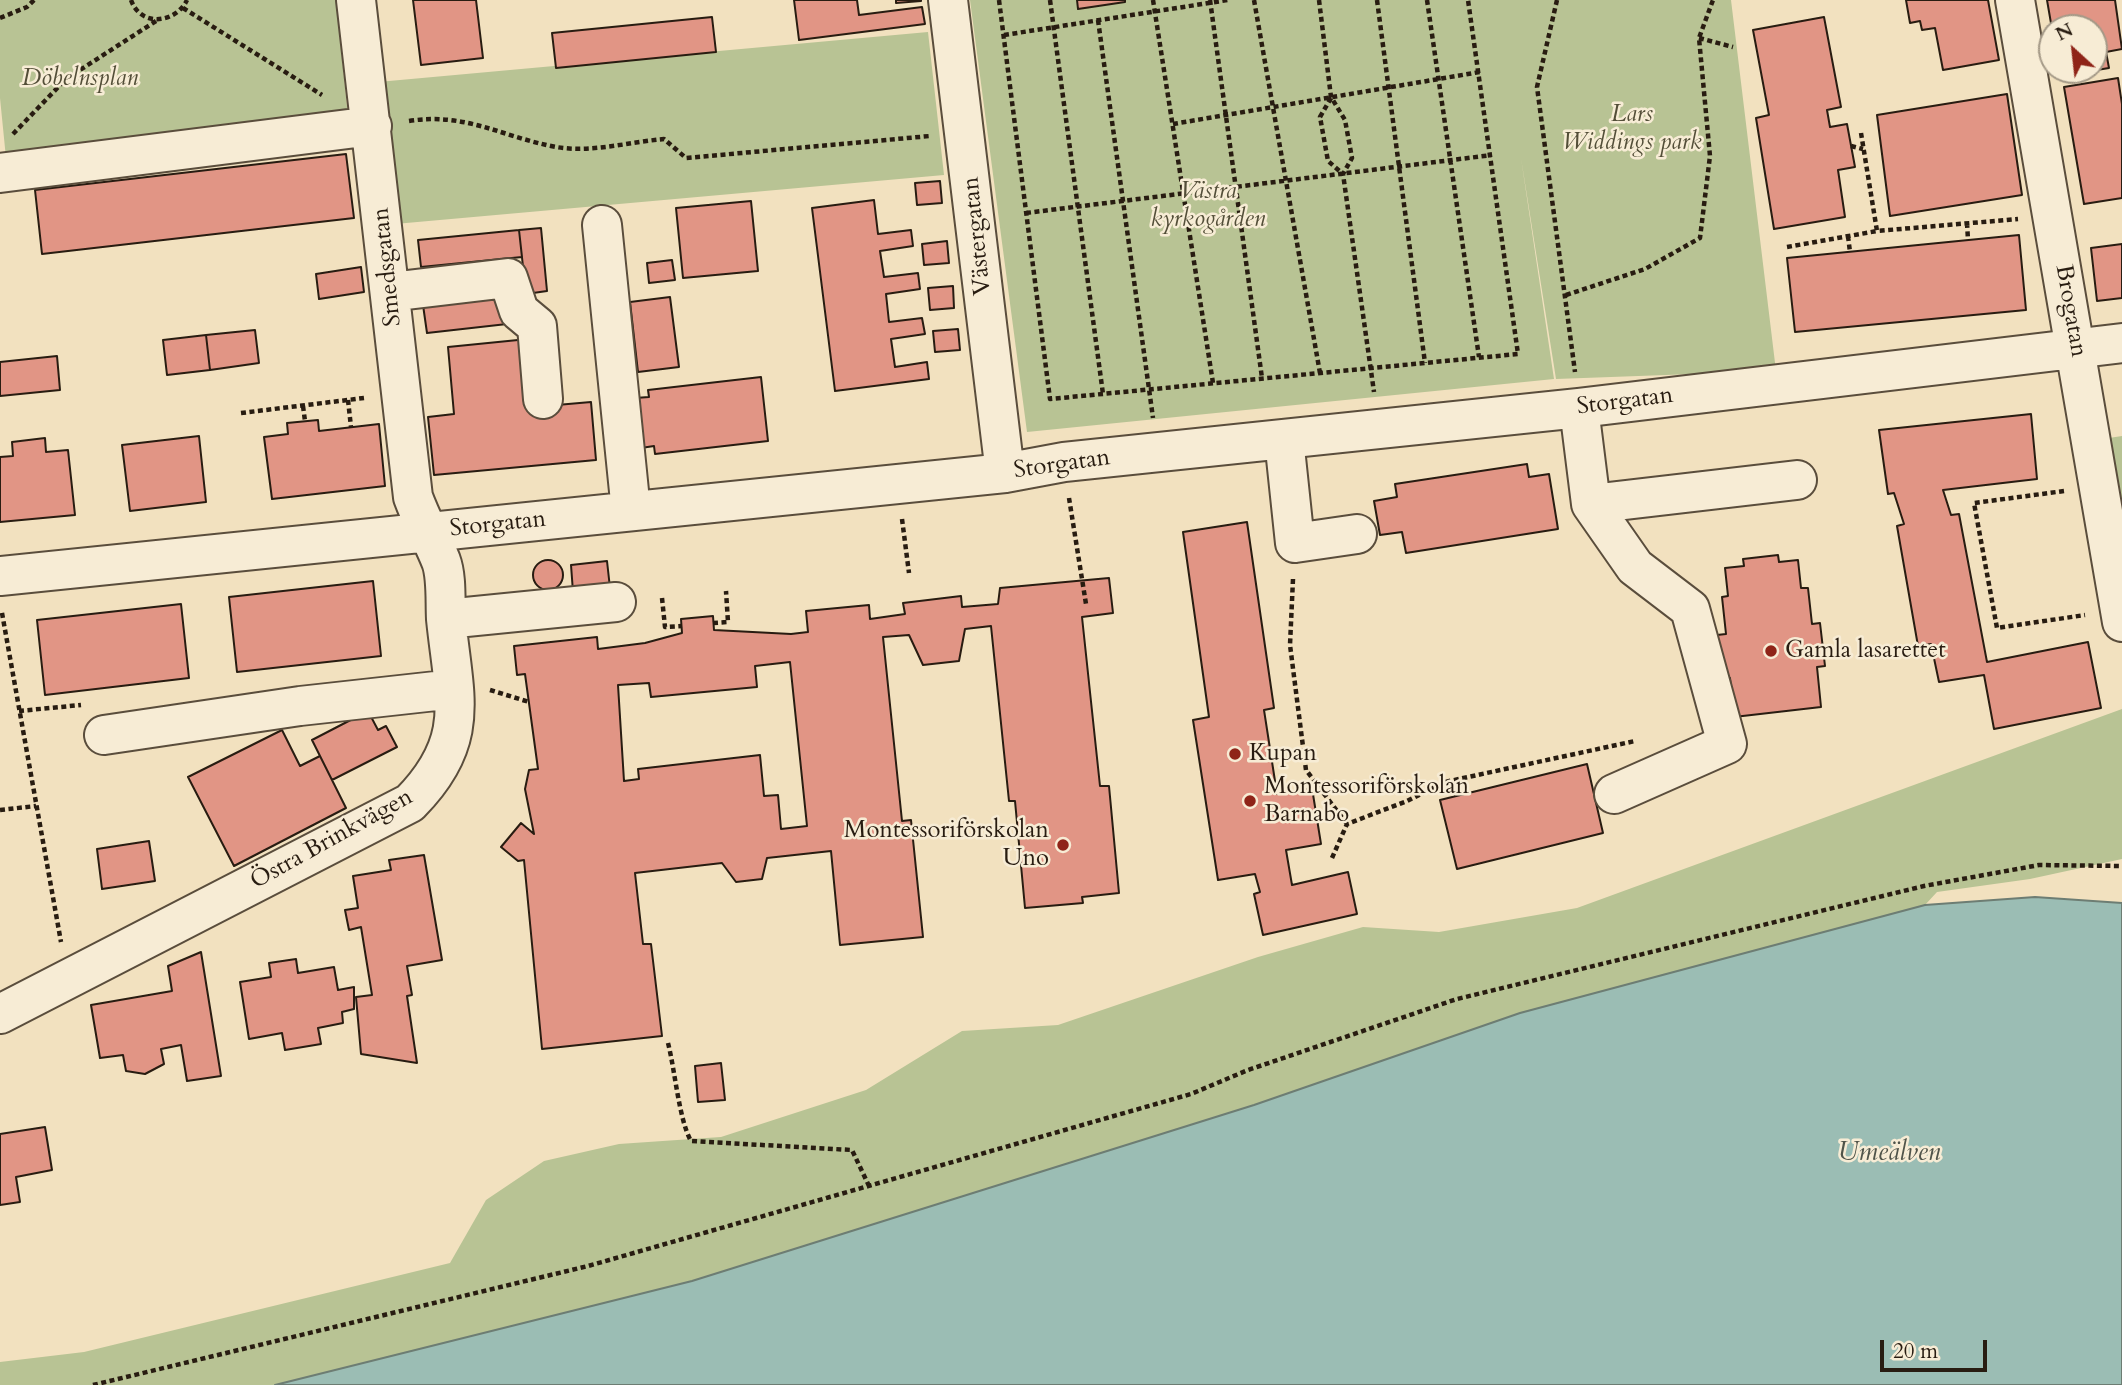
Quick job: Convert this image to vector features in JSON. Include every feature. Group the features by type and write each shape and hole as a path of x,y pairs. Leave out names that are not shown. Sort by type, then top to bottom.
{"street":[{"name":"Smedsgatan","path":"356,0 413,497 425,532"},
{"name":"Västergatan","path":"948,0 1005,473"},
{"name":"Brogatan","path":"2015,0 2121,616"},
{"path":"5,155 372,127"},
{"path":"602,225 631,511"},
{"path":"390,292 508,278 519,311 537,326 543,398"},
{"name":"Storgatan","path":"0,576 1005,473 1064,462 1284,439 1578,392 2122,343"},
{"path":"1578,392 1591,504 1635,567 1690,609 1727,744 1614,794"},
{"path":"1284,439 1295,543 1357,534"},
{"path":"1591,504 1797,480"},
{"name":"Östra Brinkvägen","path":"0,1012 410,803 434,778 447,752 465,687 446,619 442,562 425,532"},
{"path":"446,619 616,602"},
{"path":"104,735 300,706 465,687"}],"path":[{"path":"0,18 27,7 34,0"},
{"path":"131,0 143,16 156,20"},
{"path":"5,155 66,79 156,20 178,14 187,0"},
{"path":"999,0 1050,399 1518,354 1468,0"},
{"path":"1051,0 1103,394"},
{"path":"1153,0 1213,383"},
{"path":"1004,35 1228,0"},
{"path":"1254,0 1320,373"},
{"path":"1319,0 1331,97 1345,120 1352,158 1343,174 1375,400"},
{"path":"1377,0 1425,363"},
{"path":"1427,0 1479,357"},
{"path":"1557,0 1537,87 1578,392"},
{"path":"1566,295 1645,269 1700,238 1710,156 1699,38 1713,0"},
{"path":"1210,1 1262,378"},
{"path":"183,8 372,127 433,117 458,119 559,147 664,139 686,158 966,132"},
{"path":"1098,20 1154,423"},
{"path":"1699,38 1733,47"},
{"path":"1173,124 1480,72"},
{"path":"1331,97 1320,117 1328,161 1343,174"},
{"path":"1861,133 1877,231"},
{"path":"1851,146 1863,149"},
{"path":"1026,214 1492,155"},
{"path":"1787,247 1877,231 2053,216"},
{"path":"1967,223 1968,240"},
{"path":"1847,236 1850,252"},
{"path":"241,413 371,397"},
{"path":"348,400 351,427"},
{"path":"303,406 304,421"},
{"path":"1064,462 1086,604"},
{"path":"897,484 909,573"},
{"path":"2099,486 1974,503 1997,628 2121,616"},
{"path":"1295,543 1290,645 1307,770 1347,824"},
{"path":"713,624 728,622 726,591"},
{"path":"662,598 665,627 682,626"},
{"path":"0,602 68,979"},
{"path":"465,687 529,702"},
{"path":"1332,858 1347,824 1407,801 1446,782 1643,740"},
{"path":"0,810 36,806"},
{"path":"93,1385 588,1266 1191,1094 1248,1070 1457,999 1924,886 2039,865 2122,866"},
{"path":"668,1043 678,1085 684,1129 691,1141 852,1150 869,1186"}],"green space":[{"name":"Döbelnsplan","path":"0,0 336,0 349,126 7,168 0,98"},
{"name":"Västra kyrkogården","path":"970,0 1731,0 1776,371 1556,379 1521,158 1554,379 1027,432"},
{"path":"928,32 944,175 395,224 378,82"},
{"path":"2122,436 2122,517 2109,438"},
{"path":"2122,709 2122,859 2030,879 1937,892 1925,905 1520,1013 1254,1105 692,1281 275,1385 0,1385 0,1362 84,1352 450,1263 486,1200 544,1161 619,1144 721,1137 866,1090 962,1031 1058,1025 1258,957 1363,927 1439,932 1577,908"}],"water":[{"name":"Umeälven","path":"2035,897 2122,903 2122,1385 275,1385 692,1281 1254,1105 1520,1013 1925,905"}],"building":[{"path":"413,0 476,0 483,58 421,65"},
{"path":"794,0 857,0 859,15 922,7 925,24 799,40"},
{"path":"896,0 921,0 921,1 896,3"},
{"path":"1077,0 1125,0 1125,2 1078,9"},
{"path":"1906,0 1988,0 1999,60 1943,70 1935,28 1922,30 1920,21 1910,23"},
{"path":"2047,0 2115,0 2122,49 2108,52 2108,14 2049,14"},
{"path":"712,17 716,52 556,68 552,33"},
{"path":"1824,17 1841,107 1827,110 1830,127 1847,124 1855,167 1838,170 1845,217 1774,229 1756,118 1769,115 1753,30"},
{"path":"2118,78 2122,104 2122,198 2084,204 2064,87 2108,84 2108,80"},
{"path":"2007,94 2022,195 1890,216 1877,115"},
{"path":"346,154 354,218 42,254 35,190"},
{"path":"940,181 942,203 917,205 915,183"},
{"path":"874,200 878,234 911,230 913,246 880,251 884,277 918,273 920,289 886,294 889,322 922,318 925,334 891,339 895,367 927,362 929,379 835,391 812,208"},
{"path":"751,201 758,271 683,278 676,208"},
{"path":"541,228 547,291 526,294 519,230"},
{"path":"519,230 522,257 421,267 418,240"},
{"path":"2019,235 2026,310 1795,332 1787,258"},
{"path":"947,241 949,263 924,265 922,244"},
{"path":"2122,244 2122,298 2097,301 2091,248"},
{"path":"672,260 675,280 649,283 647,263"},
{"path":"361,267 364,292 319,299 316,274"},
{"path":"953,286 954,308 930,310 928,288"},
{"path":"504,296 507,324 427,333 423,305"},
{"path":"670,297 679,367 638,372 630,302"},
{"path":"958,329 960,350 935,352 933,331"},
{"path":"255,330 259,363 210,370 206,335"},
{"path":"206,335 210,370 167,375 163,340"},
{"path":"528,339 534,407 591,402 596,460 434,475 428,417 454,414 448,347"},
{"path":"57,356 60,390 0,396 0,362"},
{"path":"761,377 768,441 655,454 654,446 641,448 635,398 649,397 648,390"},
{"path":"2031,414 2037,479 1943,490 1951,515 1959,514 1987,662 2088,642 2101,708 1994,729 1984,675 1939,682 1931,644 1918,646 1897,526 1904,524 1894,493 1888,494 1879,430"},
{"path":"318,420 319,431 379,424 385,486 272,499 264,437 288,434 287,423"},
{"path":"199,436 206,502 130,511 122,445"},
{"path":"45,438 46,452 68,450 75,515 0,522 0,457 13,456 12,442"},
{"path":"1527,464 1529,477 1549,474 1558,529 1406,553 1402,532 1380,535 1374,501 1397,497 1395,484"},
{"name":"Kupan","path":"1247,522 1274,708 1264,710 1277,794 1312,788 1321,844 1286,850 1292,885 1348,872 1357,914 1263,935 1254,894 1260,892 1255,874 1218,880 1193,720 1209,717 1183,532"},
{"name":"Gamla lasarettet","path":"1778,555 1779,562 1798,560 1801,588 1808,588 1812,624 1820,623 1825,666 1817,667 1821,707 1734,717 1730,678 1722,678 1717,635 1726,634 1722,597 1728,596 1725,568 1744,566 1743,559"},
{"path":"548,560 558,565 563,575 558,585 548,590 538,585 533,575 538,565"},
{"path":"607,561 610,588 573,592 571,565"},
{"path":"1109,578 1113,613 1082,617 1100,786 1109,786 1119,893 1082,897 1083,903 1025,908 1015,801 1009,801 991,626 965,629 959,661 923,665 909,635 883,637 902,821 911,820 923,937 840,945 831,851 767,858 762,879 736,882 722,863 635,873 643,944 651,944 662,1036 542,1049 524,860 518,861 501,847 521,823 534,834 525,789 529,770 538,769 525,674 517,675 514,646 597,637 598,649 645,643 682,633 681,619 713,616 714,630 791,634 808,632 806,611 869,605 870,619 905,614 903,603 961,596 962,607 998,604 1000,588","holes":["790,662 807,826 781,829 778,795 764,796 760,755 638,769 639,779 624,781 618,685 649,683 651,697 757,687 755,666"]},
{"path":"373,581 381,656 237,672 229,597"},
{"path":"181,604 189,678 45,695 37,620"},
{"path":"368,711 378,730 386,726 397,747 332,780 312,740"},
{"path":"282,730 300,766 320,756 346,808 234,866 188,777"},
{"path":"1587,764 1603,833 1457,869 1440,800"},
{"path":"149,841 155,881 102,889 97,849"},
{"path":"424,855 442,960 407,966 412,995 407,996 417,1063 361,1054 356,997 372,995 361,927 349,930 345,910 358,908 353,876 391,870 389,860"},
{"path":"201,952 221,1076 187,1081 181,1045 161,1049 164,1064 145,1074 126,1071 123,1055 100,1058 91,1005 172,991 168,966"},
{"path":"296,959 298,973 334,967 338,990 354,987 354,1009 342,1012 343,1023 318,1028 321,1044 285,1050 282,1033 249,1039 240,982 271,977 269,963"},
{"path":"721,1063 725,1100 698,1102 695,1066"},
{"path":"45,1127 52,1170 16,1177 20,1202 0,1205 0,1134"}],"place":[{"name":"Gamla lasarettet","path":"1771,651"},
{"name":"Kupan","path":"1235,754"},
{"name":"Montessoriförskolan Barnabo","path":"1250,801"},
{"name":"Montessoriförskolan Uno","path":"1063,845"}],"park label":[{"name":"Lars Widdings park","path":"1632,129"}]}
